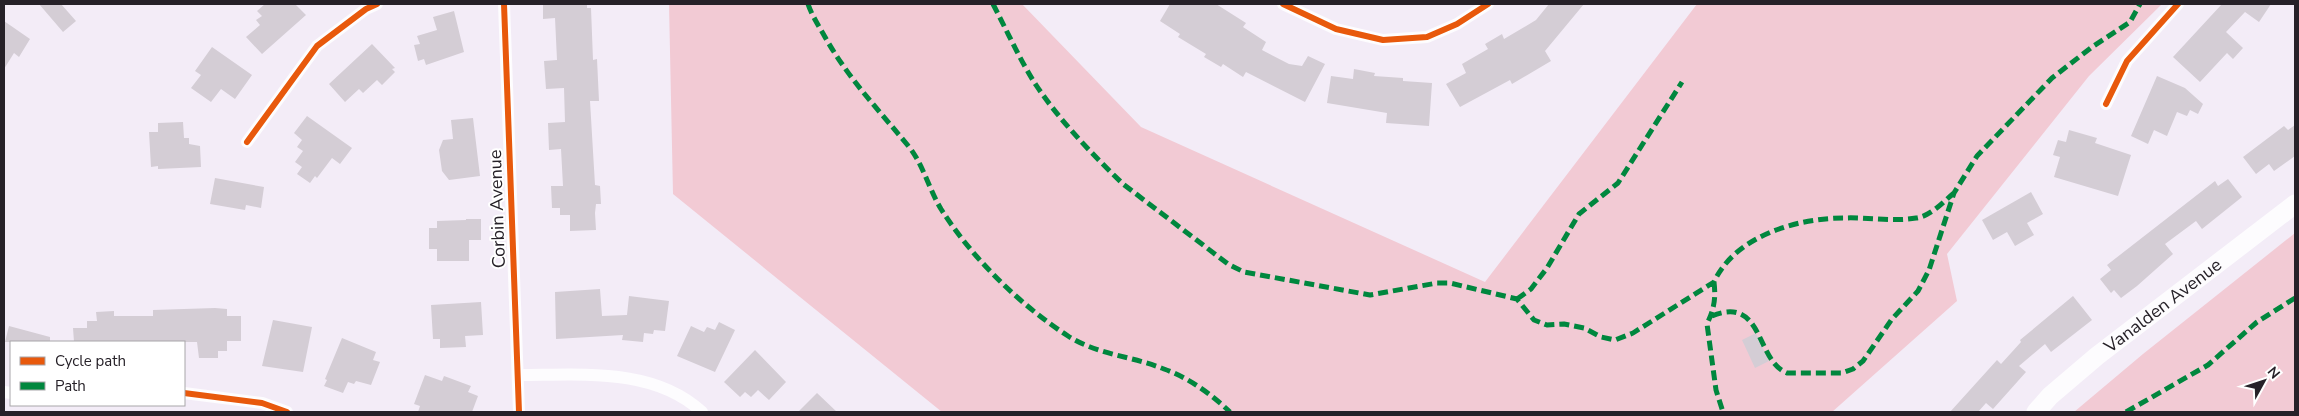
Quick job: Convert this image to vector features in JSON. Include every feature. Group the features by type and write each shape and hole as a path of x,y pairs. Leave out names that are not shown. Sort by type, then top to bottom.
{"main road":[{"name":"Vanalden Avenue","path":"2036,412 2050,396 2097,356 2295,204"}],"street":[{"path":"246,142 317,46 366,9 377,4"},
{"name":"Corbin Avenue","path":"504,4 519,412"},
{"path":"1283,4 1336,29 1383,40 1427,37 1457,24 1488,4"},
{"path":"2106,104 2127,61 2178,4"},
{"path":"519,375 597,375 652,382 694,405 702,412"},
{"path":"185,393 262,403 287,412"}],"shaded area":[{"path":"669,4 1022,4 1141,127 1485,282 1697,4 2162,4 2089,76 1947,254 1957,301 1832,412 942,412 673,194"},
{"path":"2295,233 2295,412 2074,412 2143,354"}],"building":[{"path":"39,4 61,4 76,21 63,32"},
{"path":"265,4 295,4 306,15 262,54 246,37 260,25 256,20 262,16 257,11"},
{"path":"543,4 587,4 587,8 591,8 593,60 597,59 599,101 590,101 595,185 600,186 601,204 596,204 596,230 570,231 570,215 560,215 560,208 552,208 551,186 563,186 561,149 549,150 548,123 565,122 564,88 546,89 544,61 557,60 555,18 543,19"},
{"path":"1170,4 1216,4 1246,23 1243,27 1266,42 1262,50 1289,64 1302,66 1308,56 1325,64 1305,102 1246,72 1243,77 1223,64 1221,67 1204,57 1206,54 1178,37 1180,34 1160,21"},
{"path":"1549,4 1584,4 1545,51 1551,61 1512,84 1510,80 1460,107 1446,84 1466,73 1462,64 1488,49 1485,44 1502,34 1504,39 1536,20"},
{"path":"2222,4 2271,4 2259,22 2245,12 2226,32 2243,48 2233,59 2227,53 2200,82 2173,57"},
{"path":"454,11 464,52 426,65 424,59 418,61 414,45 420,44 417,36 437,30 433,17"},
{"path":"4,21 30,39 19,57 14,53 4,69"},
{"path":"372,44 395,68 392,69 395,72 382,85 377,80 363,93 359,89 345,102 329,84"},
{"path":"212,47 252,75 235,99 221,89 211,102 191,88 201,75 195,71"},
{"path":"1354,69 1375,73 1374,76 1432,83 1429,126 1386,123 1387,113 1327,103 1331,76 1353,79"},
{"path":"2157,76 2185,88 2203,104 2198,114 2190,110 2187,116 2177,112 2167,136 2154,130 2148,144 2131,136"},
{"path":"307,116 352,148 340,164 332,158 317,178 315,176 310,183 297,174 302,167 295,162 303,151 297,147 302,140 294,133"},
{"path":"473,118 480,176 449,180 442,171 439,150 443,140 453,139 451,120"},
{"path":"183,122 184,138 189,138 189,144 200,146 201,167 158,169 158,166 151,167 149,132 158,132 158,123"},
{"path":"2295,125 2295,156 2274,171 2269,164 2256,174 2243,157 2284,126 2288,130"},
{"path":"2069,130 2097,138 2095,143 2131,155 2118,196 2054,177 2060,157 2053,155 2058,140 2066,142"},
{"path":"215,178 264,187 261,208 246,205 245,210 210,204"},
{"path":"2228,179 2242,197 2202,229 2196,221 2165,244 2173,254 2121,298 2114,290 2111,293 2100,279 2111,270 2107,265 2215,181 2218,186"},
{"path":"2031,192 2043,214 2027,223 2034,235 2015,246 2007,232 1993,240 1982,220"},
{"path":"481,219 481,240 469,240 469,261 437,261 437,249 429,249 429,228 437,228 437,221"},
{"path":"600,289 602,316 627,315 629,296 669,301 665,331 654,330 653,334 644,333 643,342 622,340 623,335 556,339 555,292"},
{"path":"2073,296 2092,320 2051,352 2045,344 2019,366 2026,372 1993,409 1986,403 1978,412 1950,412 1997,360 2001,364 2021,342 2020,340"},
{"path":"481,302 483,335 465,336 466,347 440,348 440,339 433,339 431,305"},
{"path":"227,309 227,316 241,316 241,341 227,341 227,351 218,351 218,358 199,358 197,342 74,341 73,328 87,328 87,321 97,321 96,312 114,311 114,316 153,316 153,310"},
{"path":"273,320 312,327 303,372 262,366"},
{"path":"719,322 735,330 715,372 677,356 691,326 704,332 707,327 715,330"},
{"path":"9,326 50,337 50,341 5,342"},
{"path":"1756,333 1769,361 1755,368 1742,340"},
{"path":"342,338 376,352 373,360 380,362 371,385 356,381 354,384 348,382 343,393 324,386 327,380 325,379"},
{"path":"755,350 786,382 769,400 758,390 751,397 745,392 740,397 724,382"},
{"path":"425,375 442,381 444,376 471,386 468,392 478,396 472,412 418,412 420,406 414,404"},
{"path":"817,393 837,412 798,412"}],"marked path":[{"path":"808,4 818,25 844,68 915,155 941,209 953,227 982,263 998,279 1032,310 1068,336 1091,347 1152,365 1182,377 1199,387 1230,412"},
{"path":"993,4 1036,85 1055,111 1088,149 1123,184 1228,264 1244,272 1370,295 1437,283 1450,283 1517,299 1534,320 1547,325 1564,324 1584,328 1601,337 1615,340 1633,333 1714,282 1724,266 1737,253 1769,233 1788,226 1826,219 1898,220 1921,217 1932,212 1954,193"},
{"path":"1712,316 1729,312 1741,314 1750,321 1769,356 1777,366 1787,373 1842,373 1853,369 1863,361 1892,319 1918,291 1929,270 1954,193 1977,156 2052,78 2092,47 2130,22 2140,4"},
{"path":"1517,299 1531,289 1547,268 1579,214 1618,183 1682,82"},
{"path":"1714,282 1714,304 1707,324 1716,390 1723,412"},
{"path":"2126,412 2208,365 2257,322 2295,298"}],"cycle path":[{"path":"247,142 317,46 366,9 377,4"},
{"path":"504,4 519,412"},
{"path":"1283,4 1336,29 1383,40 1427,37 1457,24 1488,4"},
{"path":"2106,104 2127,61 2178,4"},
{"path":"185,393 262,403 287,412"}]}
